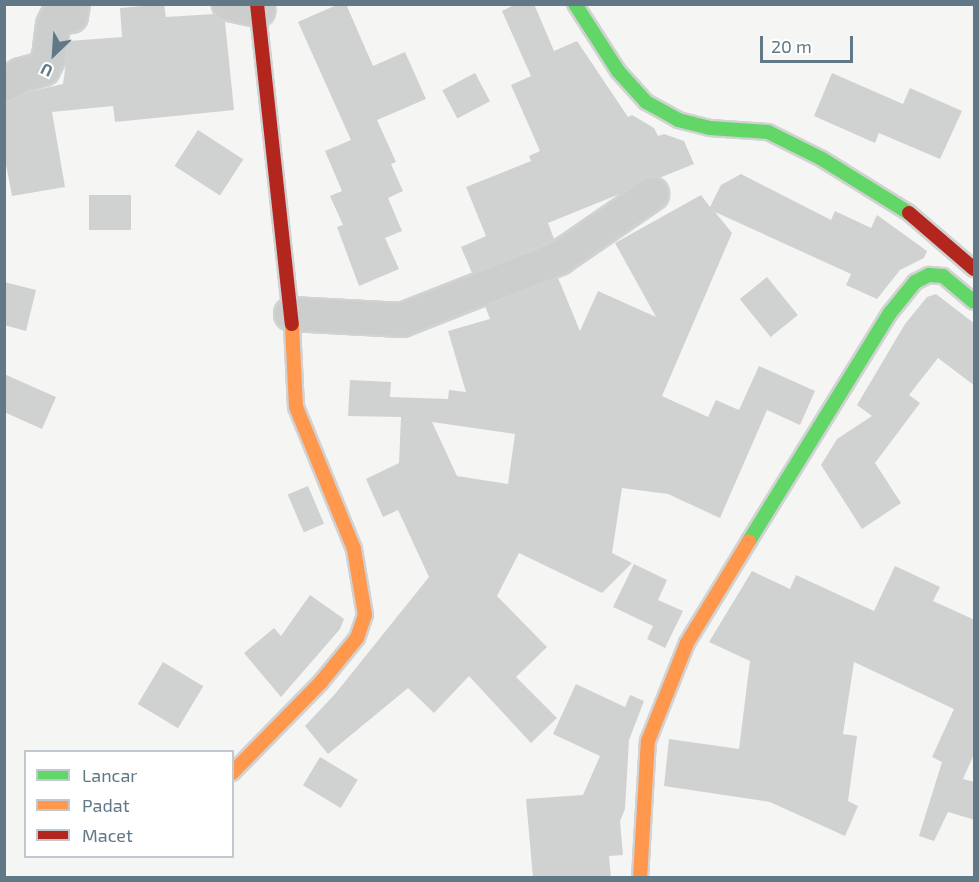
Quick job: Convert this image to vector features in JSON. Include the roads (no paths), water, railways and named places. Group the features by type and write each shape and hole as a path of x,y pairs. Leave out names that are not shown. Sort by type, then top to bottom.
{"street":[{"path":"4,85 21,75 43,69 50,57 53,25 56,19 71,16 73,4"},
{"path":"575,4 618,71 646,102 678,120 710,128 768,132 822,159 920,220 975,269"},
{"path":"234,771 321,682 357,638 365,615 354,549 296,407 291,314 248,6"},
{"path":"291,314 402,320 559,258 652,194"},
{"path":"640,878 648,741 687,643 712,597 810,446 890,313 915,282 929,275 943,276 975,302"}]}
